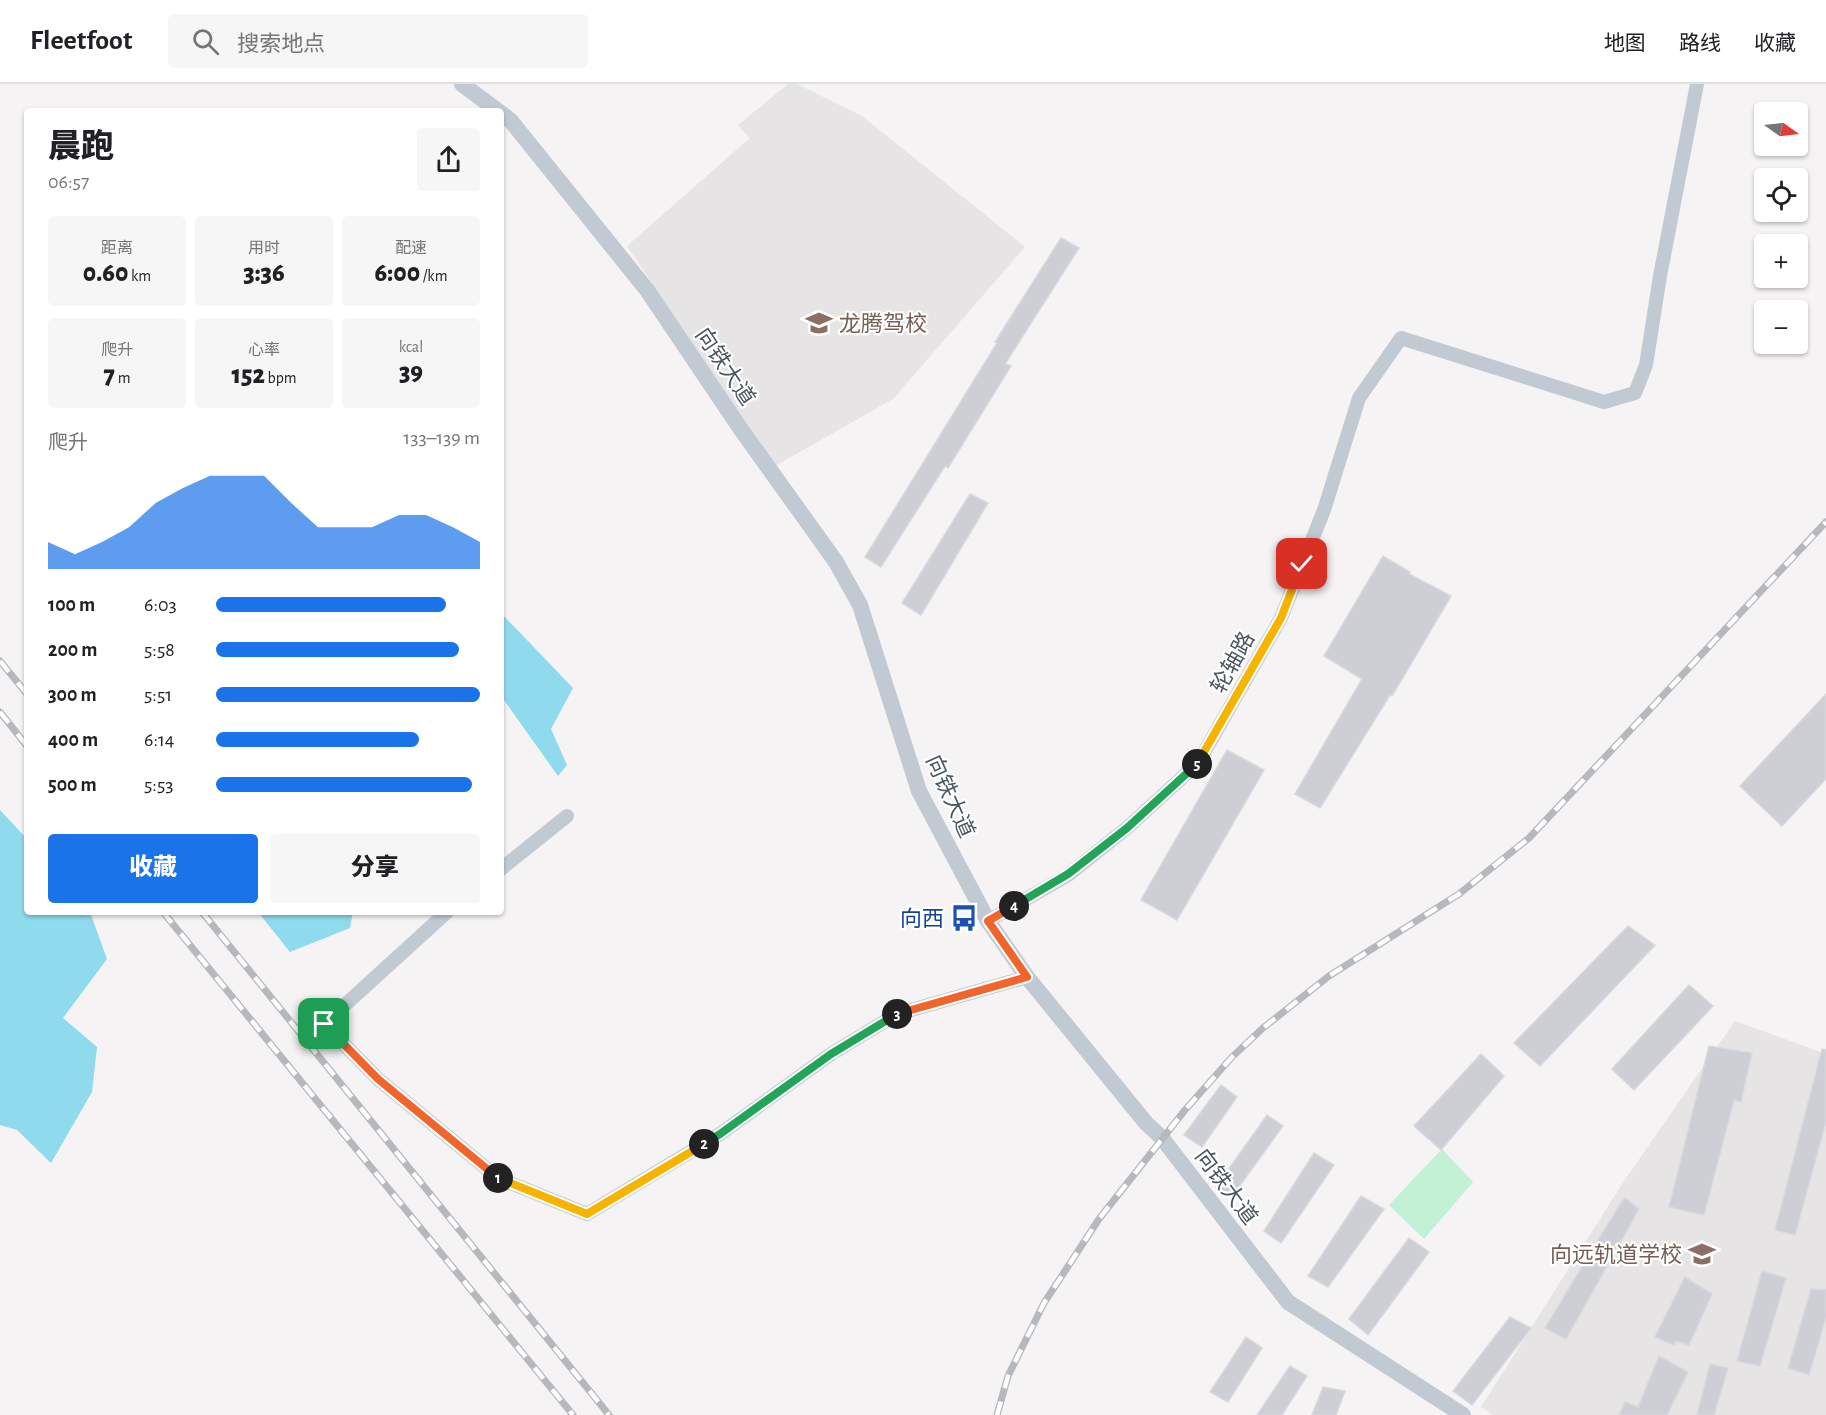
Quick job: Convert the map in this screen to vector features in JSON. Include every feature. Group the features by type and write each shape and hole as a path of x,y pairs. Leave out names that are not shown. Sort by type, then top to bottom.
{"street":[{"name":"向铁大道","path":"462,84 494,108"},
{"name":"轮轴路","path":"988,921 1068,874 1127,828 1198,763 1281,618 1324,510 1359,398 1401,338 1604,402 1635,393 1646,365 1660,276 1697,84"},
{"name":"向铁大道","path":"504,116 511,121 647,290 740,428 836,562 860,605 919,791 988,921 1027,977 1146,1123 1162,1138 1288,1302 1463,1415"},
{"path":"504,867 567,816"},
{"path":"444,915 324,1024 378,1079 498,1178 587,1214 720,1134 831,1054 897,1014 1027,977"}],"shaded area":[{"name":"龙腾驾校","path":"788,84 797,84 862,116 1025,247 893,399 775,466 627,246 750,138 738,125"},
{"name":"向远轨道学校","path":"1735,1021 1826,1054 1826,1415 1493,1415 1481,1407 1624,1181"}],"green space":[{"path":"1442,1149 1473,1182 1424,1239 1389,1205"}],"water":[{"path":"504,616 573,688 551,729 567,765 558,776 504,700"},
{"path":"0,810 24,836 24,915 91,915 107,959 63,1018 97,1047 92,1092 51,1163 17,1130 0,1125"},
{"path":"260,915 352,915 350,928 290,952"}],"building":[{"path":"1061,238 1079,248 1005,364 1011,366 948,468 945,466 881,567 865,557"},
{"path":"970,494 988,503 921,615 902,603"},
{"path":"1383,556 1410,572 1409,574 1451,596 1392,696 1390,695 1320,808 1295,794 1362,679 1324,656"},
{"path":"1826,694 1826,779 1782,826 1740,786"},
{"path":"1227,750 1264,770 1177,920 1141,900"},
{"path":"1628,926 1655,945 1540,1066 1514,1043"},
{"path":"1689,985 1713,1006 1634,1090 1612,1069"},
{"path":"1709,1046 1752,1053 1741,1102 1734,1100 1704,1215 1669,1207"},
{"path":"1822,1049 1826,1050 1826,1122 1795,1235 1775,1230"},
{"path":"1481,1054 1504,1076 1441,1150 1414,1126"},
{"path":"1221,1085 1237,1097 1202,1147 1184,1135"},
{"path":"1267,1115 1283,1126 1231,1198 1216,1187"},
{"path":"1314,1153 1334,1165 1281,1243 1264,1231"},
{"path":"1361,1196 1384,1209 1328,1287 1308,1276"},
{"path":"1625,1198 1639,1209 1566,1339 1545,1328"},
{"path":"1409,1238 1429,1252 1368,1335 1349,1319"},
{"path":"1762,1271 1786,1278 1760,1366 1737,1361"},
{"path":"1685,1277 1712,1294 1689,1345 1676,1341 1674,1345 1655,1337"},
{"path":"1811,1289 1826,1290 1826,1318 1809,1375 1788,1368"},
{"path":"1510,1317 1531,1328 1472,1405 1453,1391"},
{"path":"1246,1337 1262,1348 1228,1402 1210,1392"},
{"path":"1659,1356 1688,1372 1667,1415 1619,1415 1625,1402 1638,1407"},
{"path":"1710,1364 1728,1368 1714,1415 1697,1415"},
{"path":"1290,1366 1307,1376 1282,1415 1257,1415"},
{"path":"1323,1387 1345,1391 1336,1415 1312,1415"}],"railway":[{"path":"997,1415 1008,1376 1044,1303 1099,1219 1185,1110 1232,1057 1263,1028 1329,976 1459,894 1529,838 1826,522"},
{"path":"0,661 24,690"},
{"path":"0,712 24,742"},
{"path":"165,915 573,1415"},
{"path":"204,915 609,1415"}],"place":[{"name":"龙腾驾校","path":"819,323"},
{"name":"向西","path":"964,918"},
{"name":"向远轨道学校","path":"1702,1254"}],"route":[{"path":"324,1024 378,1079 498,1178 587,1214 720,1134 831,1054 897,1014 1027,977 988,921 1068,874 1127,828 1198,763 1281,618 1302,564"}]}
